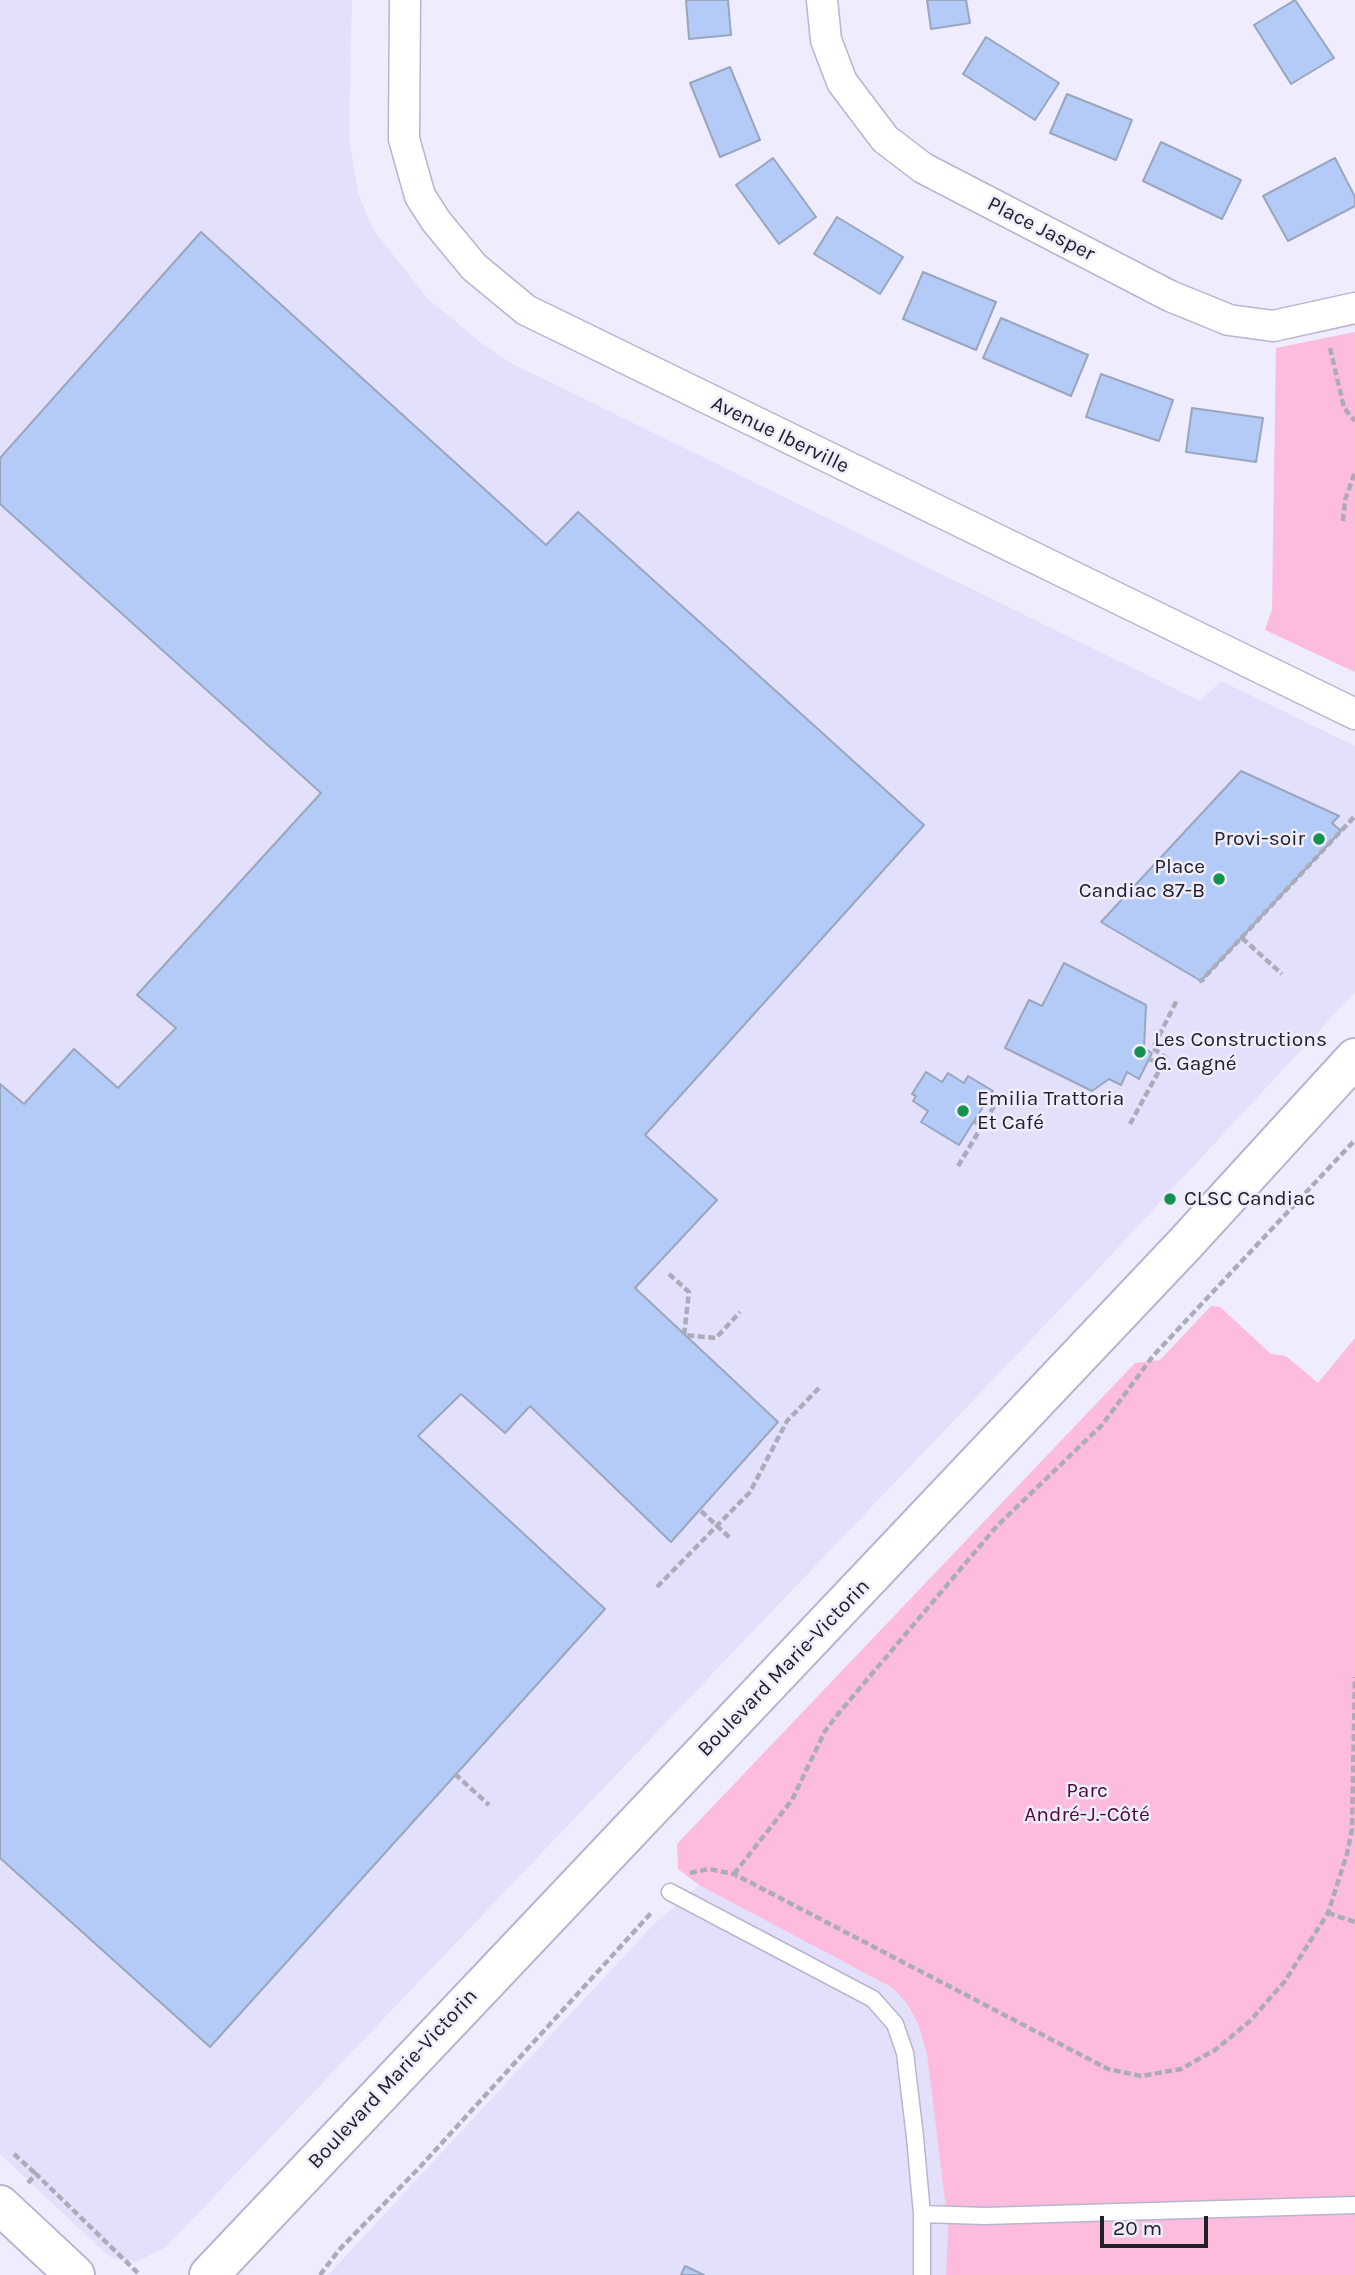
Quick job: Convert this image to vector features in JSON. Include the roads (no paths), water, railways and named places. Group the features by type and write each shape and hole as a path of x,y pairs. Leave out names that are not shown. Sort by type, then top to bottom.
{"street":[{"name":"Avenue Iberville","path":"405,0 404,139 420,196 436,221 474,267 526,310 1355,714"},
{"name":"Place Jasper","path":"822,0 826,40 842,82 885,139 923,168 1170,296 1229,320 1273,326 1355,308"},
{"name":"Boulevard Marie-Victorin","path":"209,2275 387,2083 1184,1245 1355,1058"},
{"path":"13,2195 75,2275"}],"lane":[{"path":"670,1892 873,1999 895,2024 905,2053 922,2214 922,2275"},
{"path":"922,2214 985,2216 1355,2205"}],"place":[{"name":"Provi-soir","path":"1319,839"},
{"name":"Place Candiac 87-B","path":"1219,879"},
{"name":"Les Constructions G. Gagné","path":"1140,1052"},
{"name":"Emilia Trattoria Et Café","path":"963,1111"},
{"name":"CLSC Candiac","path":"1170,1199"}],"park label":[{"name":"Parc André-J.-Côté","path":"1087,1803"}]}
